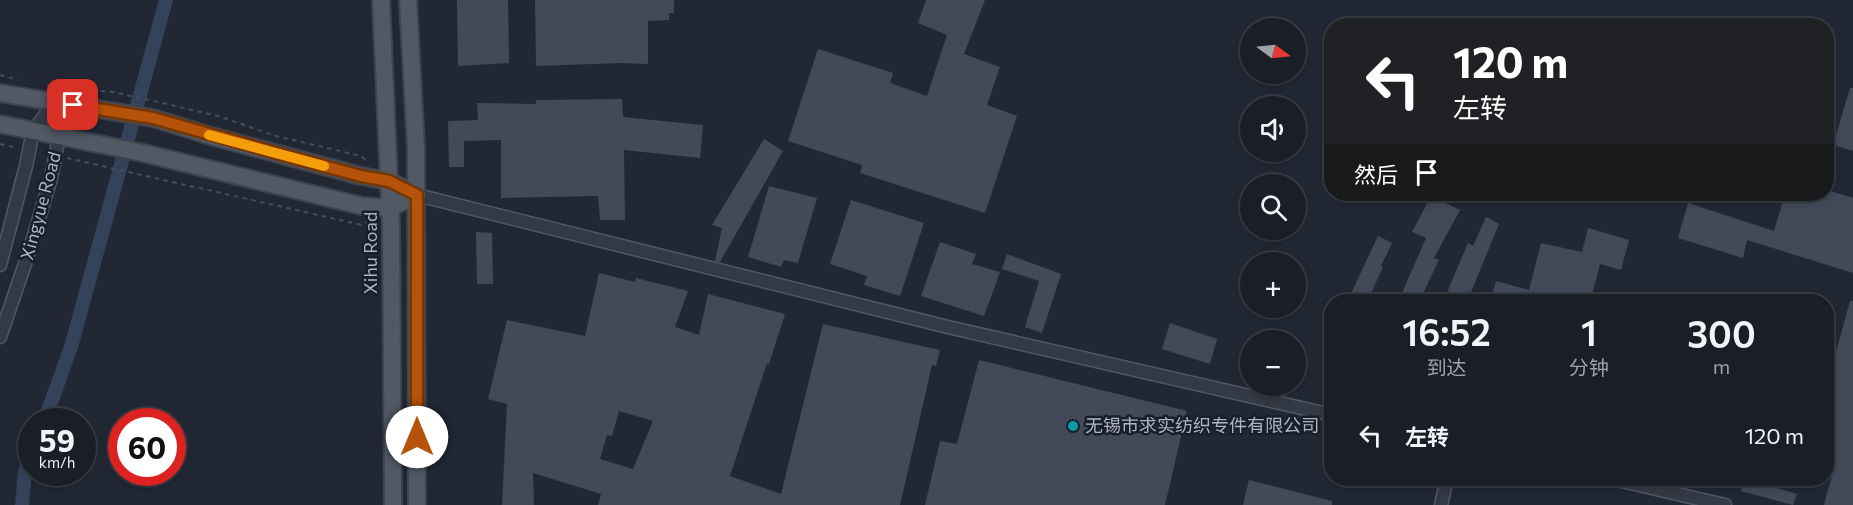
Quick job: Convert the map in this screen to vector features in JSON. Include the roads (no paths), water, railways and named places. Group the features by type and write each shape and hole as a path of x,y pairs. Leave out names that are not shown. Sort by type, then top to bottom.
{"main road":[{"name":"Xihu Road","path":"381,0 390,208 393,505"},
{"path":"408,0 417,195 417,505"},
{"path":"0,93 109,110 156,110 327,166 389,181 417,195"},
{"path":"0,124 143,153 362,206 390,208 417,195"}],"street":[{"name":"Xingyue Road","path":"0,265 33,131 55,102"},
{"name":"Xingyue Road","path":"0,337 51,178 60,137 55,102"},
{"path":"417,195 948,327 1324,413"},
{"path":"1441,505 1445,486"},
{"path":"1643,486 1725,505"}],"waterway":[{"path":"49,408 71,347 166,0"},
{"path":"22,505 24,486"}],"place":[{"name":"无锡市求实纺织专件有限公司","path":"1073,426"}]}
